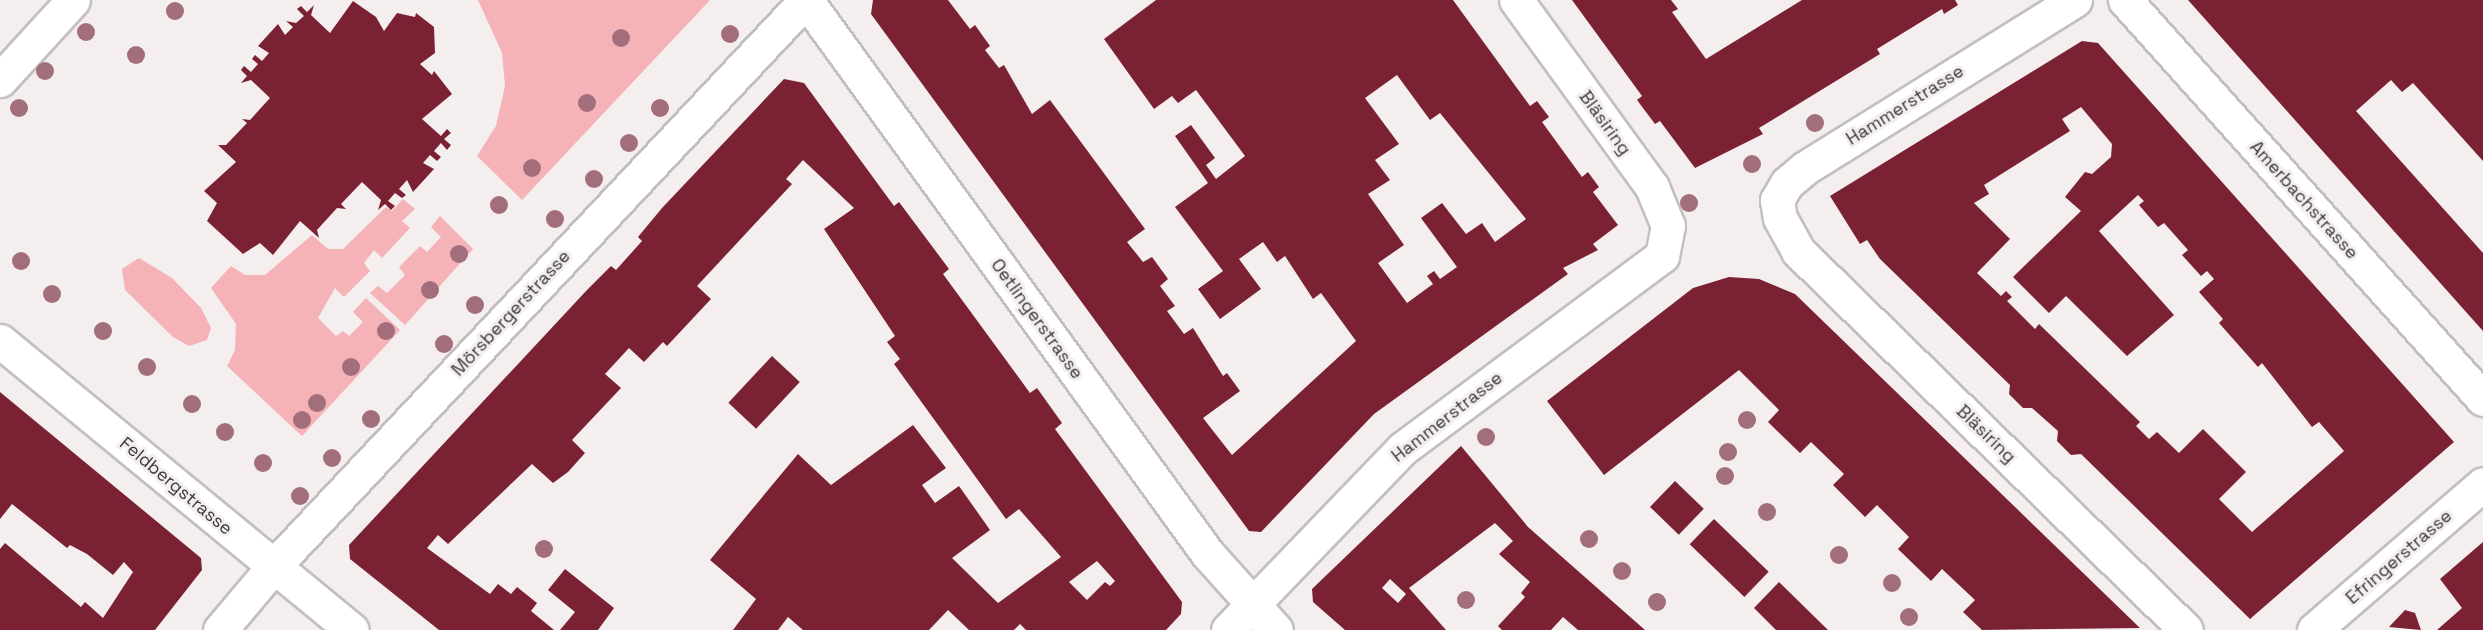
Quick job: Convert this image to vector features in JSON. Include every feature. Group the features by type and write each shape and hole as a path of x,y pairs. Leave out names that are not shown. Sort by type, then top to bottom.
{"street":[{"path":"0,80 73,0"},
{"name":"Mörsbergerstrasse","path":"220,630 273,567 806,0"},
{"name":"Oetlingerstrasse","path":"806,0 1252,607 1276,630"},
{"name":"Bläsiring","path":"1516,0 1652,187 1668,226 1662,256"},
{"name":"Hammerstrasse","path":"1786,237 1777,200 1787,183 2075,0"},
{"name":"Amerbachstrasse","path":"2125,0 2483,399"},
{"name":"Bläsiring","path":"1786,237 2186,630"},
{"name":"Hammerstrasse","path":"1228,630 1401,448 1662,256"},
{"name":"Feldbergstrasse","path":"0,341 352,630"},
{"name":"Efringerstrasse","path":"2314,630 2483,484"}],"shaded area":[{"path":"478,0 710,0 522,200 477,156 496,126 505,86 502,53"},
{"path":"403,199 415,209 402,221 410,228 382,258 374,250 364,263 370,271 344,297 335,288 318,318 336,336 343,331 349,336 363,322 353,312 366,298 400,330 302,436 227,366 235,350 236,324 211,288 231,266 245,275 265,275 312,235 328,249 343,249 386,207 392,211"},
{"path":"440,216 473,249 405,325 370,293 378,286 387,293 405,275 399,267 420,246 427,252 441,237 431,227"},
{"path":"139,258 172,278 201,308 211,328 207,340 189,346 173,337 125,290 122,269"}],"building":[{"path":"873,0 948,0 970,29 975,25 990,46 985,50 999,68 1004,65 1032,114 1050,100 1145,229 1127,242 1143,262 1152,257 1168,279 1160,286 1175,306 1167,311 1184,334 1193,328 1223,376 1227,373 1240,391 1203,418 1232,455 1356,341 1321,293 1313,299 1285,256 1277,262 1263,242 1239,259 1261,289 1220,319 1198,289 1223,271 1175,207 1208,183 1175,136 1191,125 1215,158 1206,165 1216,179 1245,156 1196,90 1178,103 1172,96 1154,109 1104,39 1156,0 1453,0 1530,106 1537,101 1549,117 1542,122 1582,177 1588,172 1599,187 1593,192 1618,225 1593,244 1598,250 1563,268 1568,274 1374,414 1261,532 1249,531 871,14","holes":["1397,75 1430,120 1440,113 1526,219 1495,242 1482,223 1466,234 1442,203 1421,218 1457,267 1440,279 1434,271 1427,276 1433,284 1407,303 1378,263 1404,245 1368,194 1390,180 1375,160 1399,144 1365,98"]},
{"path":"1572,0 1671,0 1678,9 1672,12 1706,59 1802,0 1955,0 1958,5 1944,14 1942,9 1877,49 1880,54 1759,128 1763,134 1695,168 1660,121 1655,124 1637,100 1642,96"},
{"path":"2188,0 2483,0 2483,161 2413,83 2402,92 2391,80 2356,111 2483,253 2483,331"},
{"path":"353,1 376,17 384,31 397,13 415,17 416,13 434,27 435,53 420,64 432,75 434,71 452,94 422,119 441,136 447,129 451,133 444,139 451,145 447,150 441,143 434,151 441,157 437,161 430,155 423,163 434,169 413,192 407,180 399,189 406,195 402,198 395,193 388,201 395,206 391,210 385,204 378,210 381,200 362,182 341,204 346,209 337,208 317,230 319,238 300,221 273,255 260,243 243,254 207,221 217,203 204,191 236,162 218,145 226,145 247,123 242,119 250,120 270,98 251,80 241,83 247,76 241,70 244,66 251,72 258,64 252,59 255,55 262,61 269,53 258,46 278,24 285,35 293,27 286,21 296,23 304,16 297,9 301,6 307,12 314,5 311,15 330,33"},
{"path":"2082,41 2098,43 2454,442 2250,619 2081,454 2071,455 2057,441 2058,431 2032,408 2023,408 2009,394 2010,385 1880,259 1867,240 1860,244 1830,196","holes":["2081,107 2112,144 2111,157 2092,174 2085,172 2065,197 2081,211 2013,277 2049,313 2066,296 2127,356 2174,315 2099,231 2138,195 2144,201 2139,205 2158,227 2164,223 2188,250 2182,255 2201,276 2207,271 2214,279 2199,292 2223,319 2219,323 2258,367 2262,363 2312,427 2319,422 2344,451 2252,532 2219,499 2246,472 2203,429 2179,453 2157,432 2149,439 2136,426 2140,422 2039,324 2035,329 2007,301 2012,297 2006,291 2001,296 1977,273 2010,239 1974,203 1989,194 1984,185 2070,131 2062,119"]},
{"path":"784,79 804,83 894,206 899,202 949,269 943,274 1030,393 1037,388 1062,423 1055,429 1182,602 1181,614 1166,630 1026,630 1020,624 1014,630 969,630 948,610 929,630 803,630 788,617 778,630 733,630 756,599 710,560 798,454 831,485 913,425 946,468 922,485 935,503 959,486 990,530 952,558 998,603 1061,557 1019,509 1006,519 894,364 900,359 887,342 895,336 824,229 854,208 803,160 786,179 792,184 697,286 711,299 667,346 663,342 644,362 629,348 605,374 621,388 572,440 585,453 568,472 553,483 532,464 448,544 438,535 427,548 490,594 498,584 511,594 517,587 537,603 531,611 554,630 439,630 350,559 349,545 587,290 611,266 616,270 642,241 638,237 662,208","holes":["1097,561 1115,581 1110,586 1105,582 1087,600 1069,582"]},
{"path":"1729,277 1759,279 1795,294 2140,628 1982,630 1963,612 1975,600 1942,569 1931,581 1898,549 1909,537 1877,505 1865,517 1833,485 1844,474 1811,442 1800,453 1768,422 1779,410 1739,370 1604,475 1547,401 1693,288"},
{"path":"772,356 800,382 756,429 728,403"},
{"path":"0,392 201,558 202,570 155,630 0,630 0,549 5,543 81,607 85,602 103,618 133,572 124,562 113,575 87,554 70,545 67,548 12,504 0,519"},
{"path":"1461,446 1528,527 1645,630 1578,630 1563,617 1551,630 1502,630 1498,626 1525,597 1521,593 1530,582 1499,554 1513,541 1495,523 1409,588 1446,630 1345,630 1313,602 1312,589","holes":["1390,579 1406,594 1398,603 1382,588"]},
{"path":"1675,481 1704,509 1679,535 1650,507"},
{"path":"1714,519 1769,572 1744,597 1690,544"},
{"path":"2483,542 2483,630 2437,630 2462,608 2440,579"},
{"path":"565,569 614,608 598,630 560,630 575,612 548,590"},
{"path":"1779,582 1828,630 1776,630 1754,608"},
{"path":"2405,610 2415,613 2421,630 2389,627"}]}
